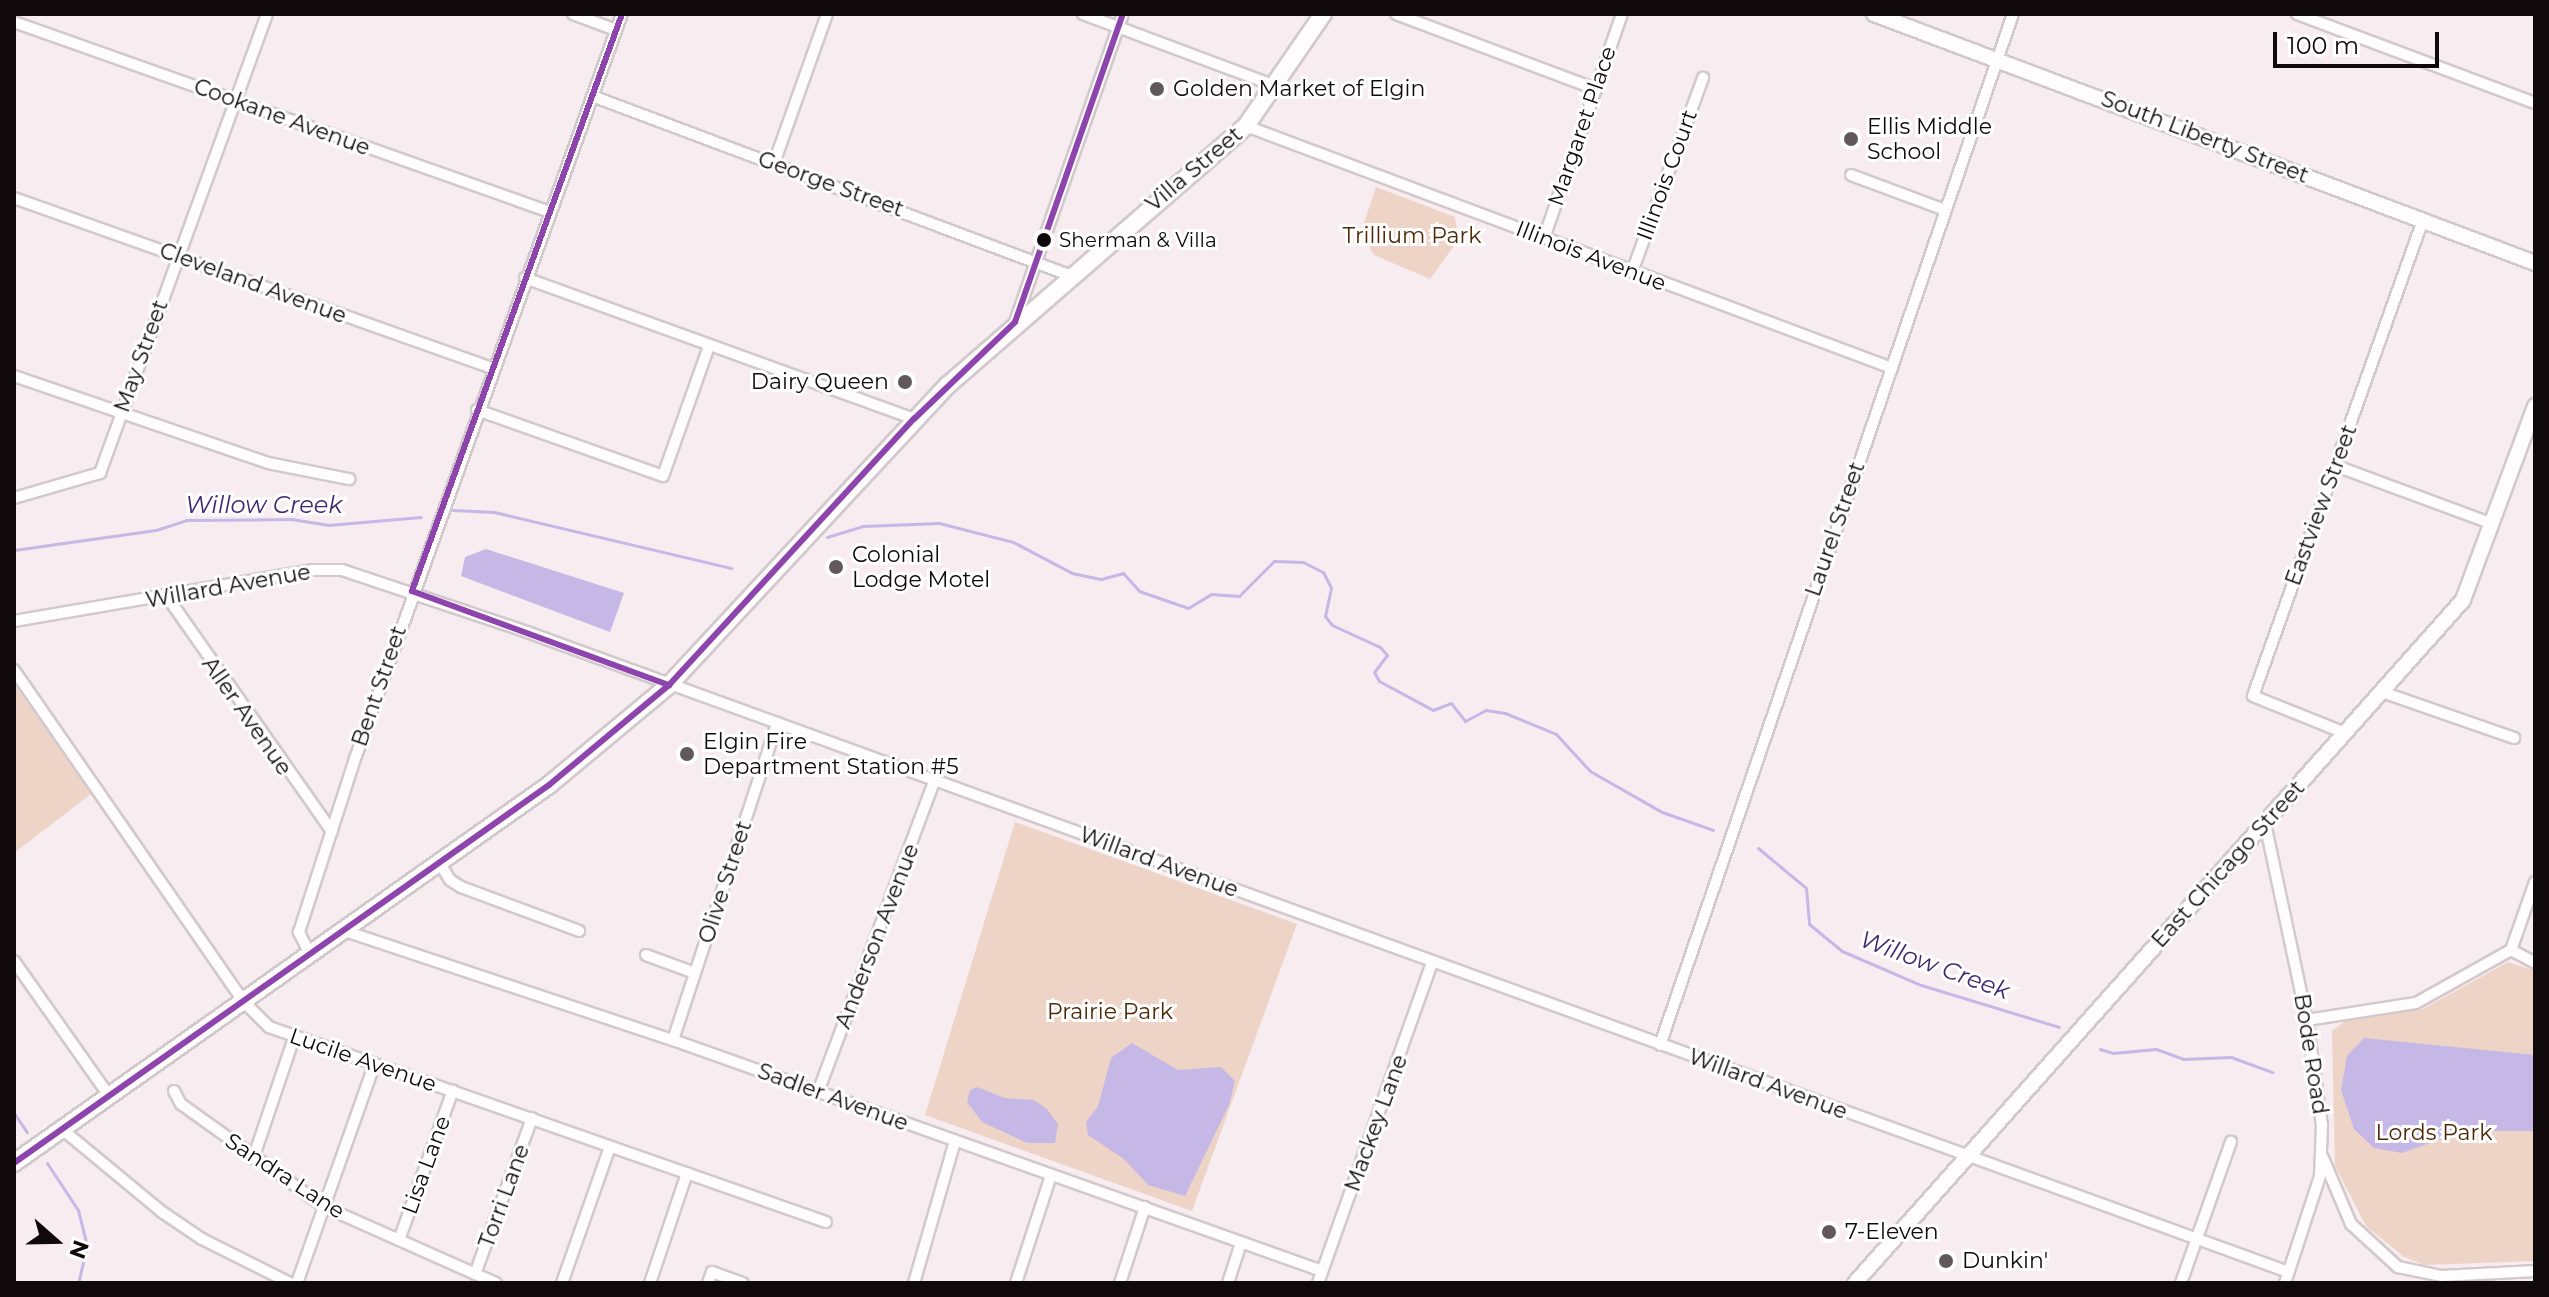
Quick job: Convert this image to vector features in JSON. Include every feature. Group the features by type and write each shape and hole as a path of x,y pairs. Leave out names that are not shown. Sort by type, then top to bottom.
{"main road":[{"name":"Villa Street","path":"14,1163 589,755 669,685 914,419 1015,322 1246,126 1323,14"},
{"name":"South Liberty Street","path":"1874,14 2535,263"},
{"name":"East Chicago Street","path":"1855,1283 2466,595 2535,406"}],"street":[{"name":"May Street","path":"14,498 100,473 119,413 267,14"},
{"path":"573,14 616,30"},
{"name":"Bent Street","path":"310,954 299,932 332,831 412,591 622,14"},
{"path":"774,163 827,14"},
{"path":"1083,14 1273,85"},
{"path":"1015,322 1033,259 1123,14"},
{"path":"1396,14 1596,89"},
{"name":"Margaret Place","path":"1544,238 1622,14"},
{"name":"Laurel Street","path":"1660,1045 2013,14"},
{"path":"2297,14 2535,103"},
{"name":"Cookane Avenue","path":"14,22 550,212"},
{"name":"Illinois Court","path":"1632,272 1703,78"},
{"name":"George Street","path":"592,96 1069,275"},
{"name":"Illinois Avenue","path":"1246,126 1892,368"},
{"path":"1851,175 1945,210"},
{"name":"Cleveland Avenue","path":"14,198 492,368"},
{"name":"Eastview Street","path":"2345,733 2253,696 2423,220"},
{"path":"525,278 914,419"},
{"path":"477,410 663,476 709,346"},
{"path":"14,376 268,463 349,479"},
{"path":"2336,466 2493,524"},
{"name":"Willard Avenue","path":"14,621 331,569 412,591 2195,1239 2286,1278"},
{"name":"Aller Avenue","path":"168,598 332,831"},
{"name":"Lucile Avenue","path":"14,670 244,1002 269,1027 826,1222"},
{"path":"2382,692 2514,738"},
{"name":"Olive Street","path":"673,1040 777,723"},
{"name":"Anderson Avenue","path":"818,1092 934,781"},
{"name":"Bode Road","path":"2265,823 2307,1020 2320,1099 2322,1156 2286,1278"},
{"path":"438,860 450,880 461,887 579,931"},
{"path":"2307,1020 2416,1003 2511,950 2535,882"},
{"name":"Sadler Avenue","path":"342,930 673,1040 1322,1271"},
{"path":"2511,950 2535,963"},
{"path":"646,955 695,973"},
{"path":"14,961 110,1097"},
{"name":"Mackey Lane","path":"1318,1283 1432,962"},
{"path":"253,1159 294,1038"},
{"path":"297,1283 374,1065"},
{"name":"Lisa Lane","path":"399,1240 453,1090"},
{"name":"Sandra Lane","path":"174,1091 181,1104 253,1159 325,1207 496,1283"},
{"name":"Torri Lane","path":"475,1274 532,1118"},
{"path":"63,1130 172,1219 290,1283"},
{"path":"914,1283 955,1141"},
{"path":"2181,1283 2231,1142"},
{"path":"562,1283 610,1147"},
{"path":"2322,1156 2351,1224 2398,1267 2442,1276 2530,1275"},
{"path":"650,1283 687,1173"},
{"path":"1016,1283 1051,1175"},
{"path":"1120,1283 1145,1207"},
{"path":"1228,1283 1241,1243"},
{"path":"710,1278 743,1283"}],"green space":[{"name":"Trillium Park","path":"1376,187 1455,217 1458,240 1430,279 1374,255 1361,232"},
{"path":"14,684 91,794 14,853"},
{"name":"Prairie Park","path":"1015,822 1297,924 1192,1211 925,1115"},
{"name":"Lords Park","path":"2508,962 2535,971 2535,1261 2425,1265 2404,1257 2366,1226 2335,1166 2332,1031 2345,1021 2423,1009"}],"shaded area":[{"path":"486,549 624,593 610,632 461,576 465,557"},
{"path":"2364,1038 2535,1055 2535,1131 2463,1131 2402,1153 2374,1148 2354,1129 2341,1090 2347,1056"},
{"path":"1132,1043 1178,1070 1221,1067 1235,1081 1229,1105 1185,1196 1148,1185 1125,1160 1088,1135 1086,1122 1098,1106 1111,1058"},
{"path":"977,1087 1005,1098 1034,1100 1047,1109 1058,1124 1055,1143 1027,1143 982,1122 967,1102 970,1090"}],"waterway":[{"name":"Willow Creek","path":"453,510 494,512 731,568"},
{"name":"Willow Creek","path":"14,550 156,530 186,520 291,519 328,525 421,517"},
{"name":"Willow Creek","path":"827,537 863,526 939,523 1013,542 1072,573 1101,579 1123,573 1139,591 1188,608 1211,594 1239,596 1274,561 1303,562 1323,572 1331,588 1325,616 1332,625 1380,647 1387,655 1374,672 1379,681 1433,710 1451,703 1465,721 1486,710 1505,713 1556,734 1590,771 1662,812 1713,830"},
{"name":"Willow Creek","path":"1758,848 1806,888 1809,924 1842,951 1921,985 2059,1027"},
{"name":"Willow Creek","path":"2100,1049 2113,1053 2156,1049 2183,1059 2231,1057 2272,1072"},
{"path":"14,1113 27,1132"},
{"path":"47,1163 78,1210 87,1245 78,1283"}],"transit line":[{"path":"622,14 412,591 669,685"},
{"path":"14,1163 549,785 669,685 914,419 1015,322 1123,14"}],"place":[{"name":"Golden Market of Elgin","path":"1157,89"},
{"name":"Ellis Middle School","path":"1851,139"},
{"name":"Sherman & Villa","path":"1044,240"},
{"name":"Dairy Queen","path":"905,382"},
{"name":"Colonial Lodge Motel","path":"836,567"},
{"name":"Elgin Fire Department Station #5","path":"687,754"},
{"name":"7-Eleven","path":"1829,1232"},
{"name":"Dunkin'","path":"1946,1261"}]}
